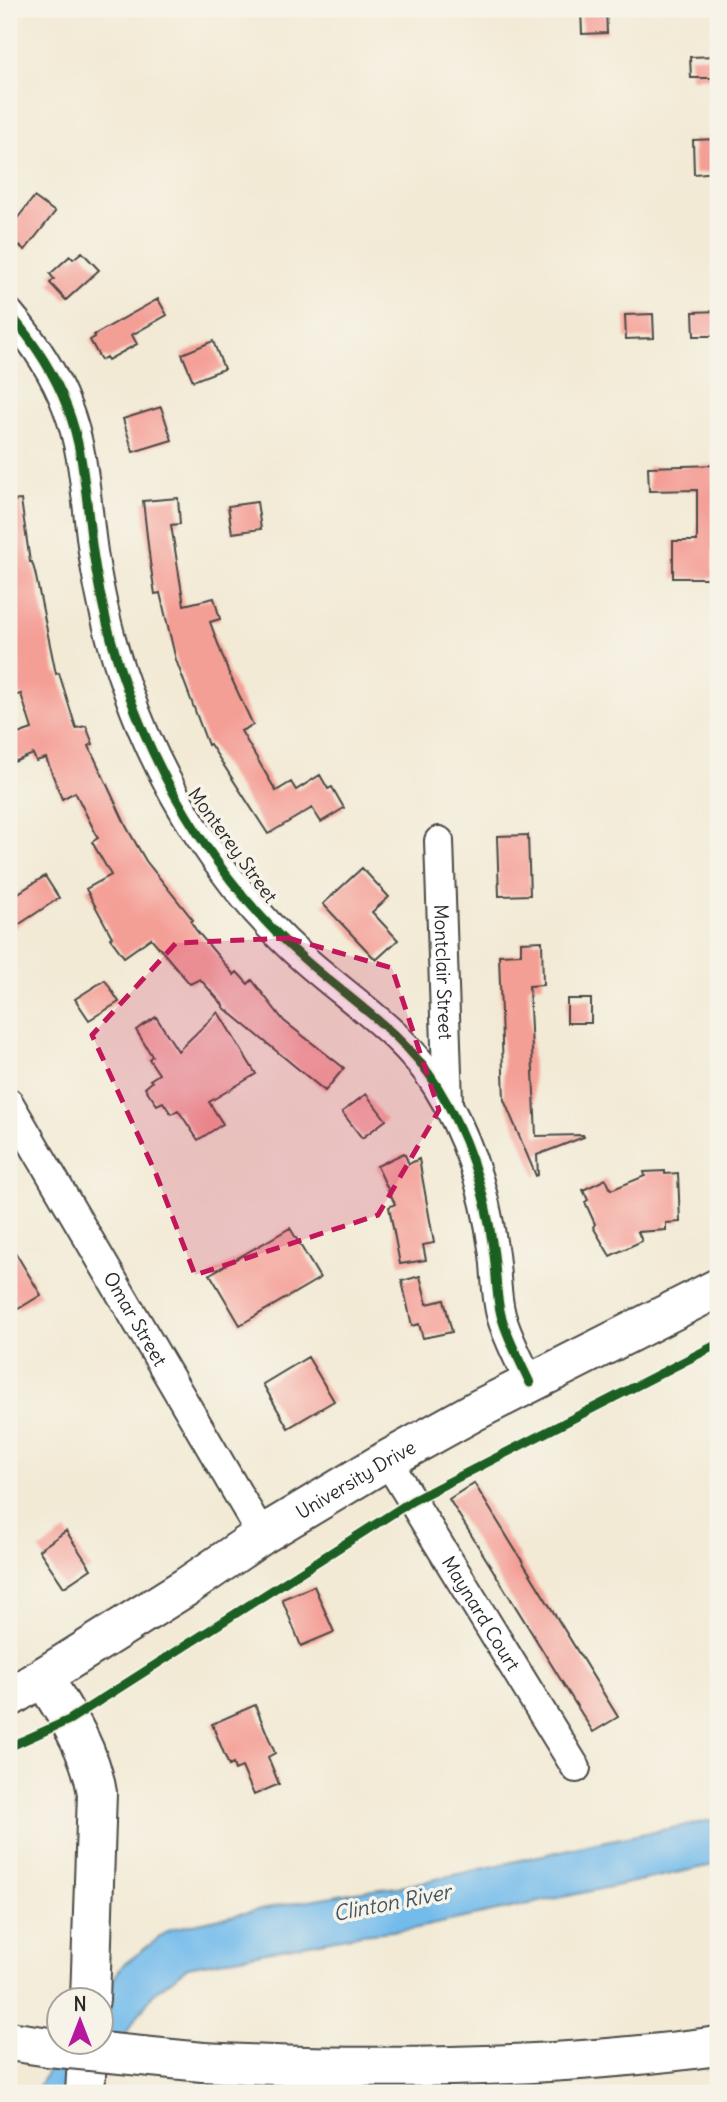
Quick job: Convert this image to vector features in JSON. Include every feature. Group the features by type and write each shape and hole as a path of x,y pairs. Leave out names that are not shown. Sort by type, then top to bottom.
{"main road":[{"name":"University Drive","path":"9,1698 186,1587 262,1535 387,1460 530,1383 718,1288"},
{"path":"43,1677 82,1742 94,1772 97,1793 90,1986"},
{"path":"9,2041 203,2062 300,2067 439,2068 592,2060 718,2046"},
{"path":"85,2093 87,2056"}],"street":[{"name":"Monterey Street","path":"9,313 46,363 70,415 79,450 96,574 110,638 134,710 175,795 227,873 265,920 303,958 405,1046 424,1067 448,1104 477,1171 492,1233 501,1314 530,1383"},
{"name":"Montclair Street","path":"439,841 448,1104"},
{"name":"Omar Street","path":"9,1103 262,1535"},
{"name":"Maynard Court","path":"387,1460 576,1768"}],"highlighted area":[{"path":"288,938 392,968 439,1110 378,1215 195,1275 156,1174 92,1035 176,943"}],"water":[{"name":"Clinton River","path":"718,1819 718,1864 412,1929 362,1934 188,1967 153,1994 116,2046 116,1986 108,1986 123,1965 171,1929 276,1906 405,1886"},
{"path":"60,2056 109,2056 83,2093 33,2093"}],"building":[{"path":"581,9 606,9 607,33 582,34"},
{"path":"718,56 718,78 691,78 690,57"},
{"path":"718,139 718,172 694,174 693,140"},
{"path":"34,197 55,212 25,250 9,238 9,229"},
{"path":"82,252 99,270 66,300 50,283 54,279 50,274 70,256 73,259"},
{"path":"158,299 167,315 132,335 137,344 108,360 106,357 101,360 90,340 94,335"},
{"path":"718,311 718,336 694,336 693,312"},
{"path":"653,314 654,338 626,339 625,315"},
{"path":"213,341 224,369 193,381 182,354"},
{"path":"161,407 172,440 133,452 123,419"},
{"path":"718,465 718,550 713,550 713,578 673,578 673,541 697,541 697,490 649,491 648,467"},
{"path":"178,498 180,524 171,525 184,605 214,598 220,619 210,622 228,671 253,725 241,731 276,791 291,782 296,790 320,775 328,789 332,787 344,808 321,822 312,808 268,834 210,744 208,745 176,660 160,593 155,594 150,562 143,501"},
{"path":"21,500 30,562 35,572 56,674 59,673 76,728 86,726 93,744 89,746 127,828 146,861 193,920 191,922 196,930 234,975 237,972 248,984 252,980 284,1021 344,1068 325,1091 223,1007 200,979 190,984 151,938 124,957 110,938 112,937 86,889 111,875 92,842 98,838 75,792 62,799 46,758 36,761 33,754 9,764 9,737 32,729 21,694 9,697 9,501"},
{"path":"257,502 261,529 232,533 228,506"},
{"path":"528,835 530,895 499,896 497,836"},
{"path":"362,868 389,897 372,912 398,940 376,960 323,904"},
{"path":"45,876 59,898 9,931 9,899"},
{"path":"542,941 543,985 529,986 536,1136 584,1137 537,1155 536,1176 504,1100 499,955 521,954 521,942"},
{"path":"105,980 119,1002 89,1020 75,999"},
{"path":"567,999 591,999 591,1023 567,1023"},
{"path":"218,1012 256,1074 209,1102 223,1124 198,1140 178,1110 171,1114 163,1102 157,1105 145,1088 152,1082 150,1080 159,1074 149,1059 152,1056 136,1030 156,1017 178,1051"},
{"path":"366,1094 386,1120 362,1138 342,1112"},
{"path":"404,1153 409,1164 419,1159 434,1243 423,1245 426,1260 400,1264 389,1207 395,1204 377,1166"},
{"path":"665,1171 665,1174 678,1173 680,1222 666,1223 666,1230 638,1232 642,1241 610,1256 593,1227 595,1224 585,1202 588,1200 583,1190 606,1179 611,1190 645,1176 644,1172"},
{"path":"290,1228 320,1278 240,1325 210,1274"},
{"path":"9,1242 41,1295 18,1309 9,1292"},
{"path":"420,1276 427,1304 444,1300 452,1332 423,1338 419,1324 412,1326 402,1281"},
{"path":"308,1357 334,1401 288,1428 263,1384"},
{"path":"474,1483 618,1717 593,1732 449,1499"},
{"path":"66,1531 91,1569 64,1587 39,1550"},
{"path":"314,1586 334,1632 301,1646 282,1599"},
{"path":"255,1705 275,1753 268,1757 279,1784 254,1795 242,1767 235,1770 233,1764 229,1766 212,1724"}],"cycle path":[{"path":"9,313 49,369 73,424 107,622 127,689 158,763 199,835 248,901 304,959 393,1034 424,1067 437,1086 458,1124 474,1164 490,1226 501,1315 530,1383"},
{"path":"9,1747 69,1720 412,1501 718,1344"}]}
